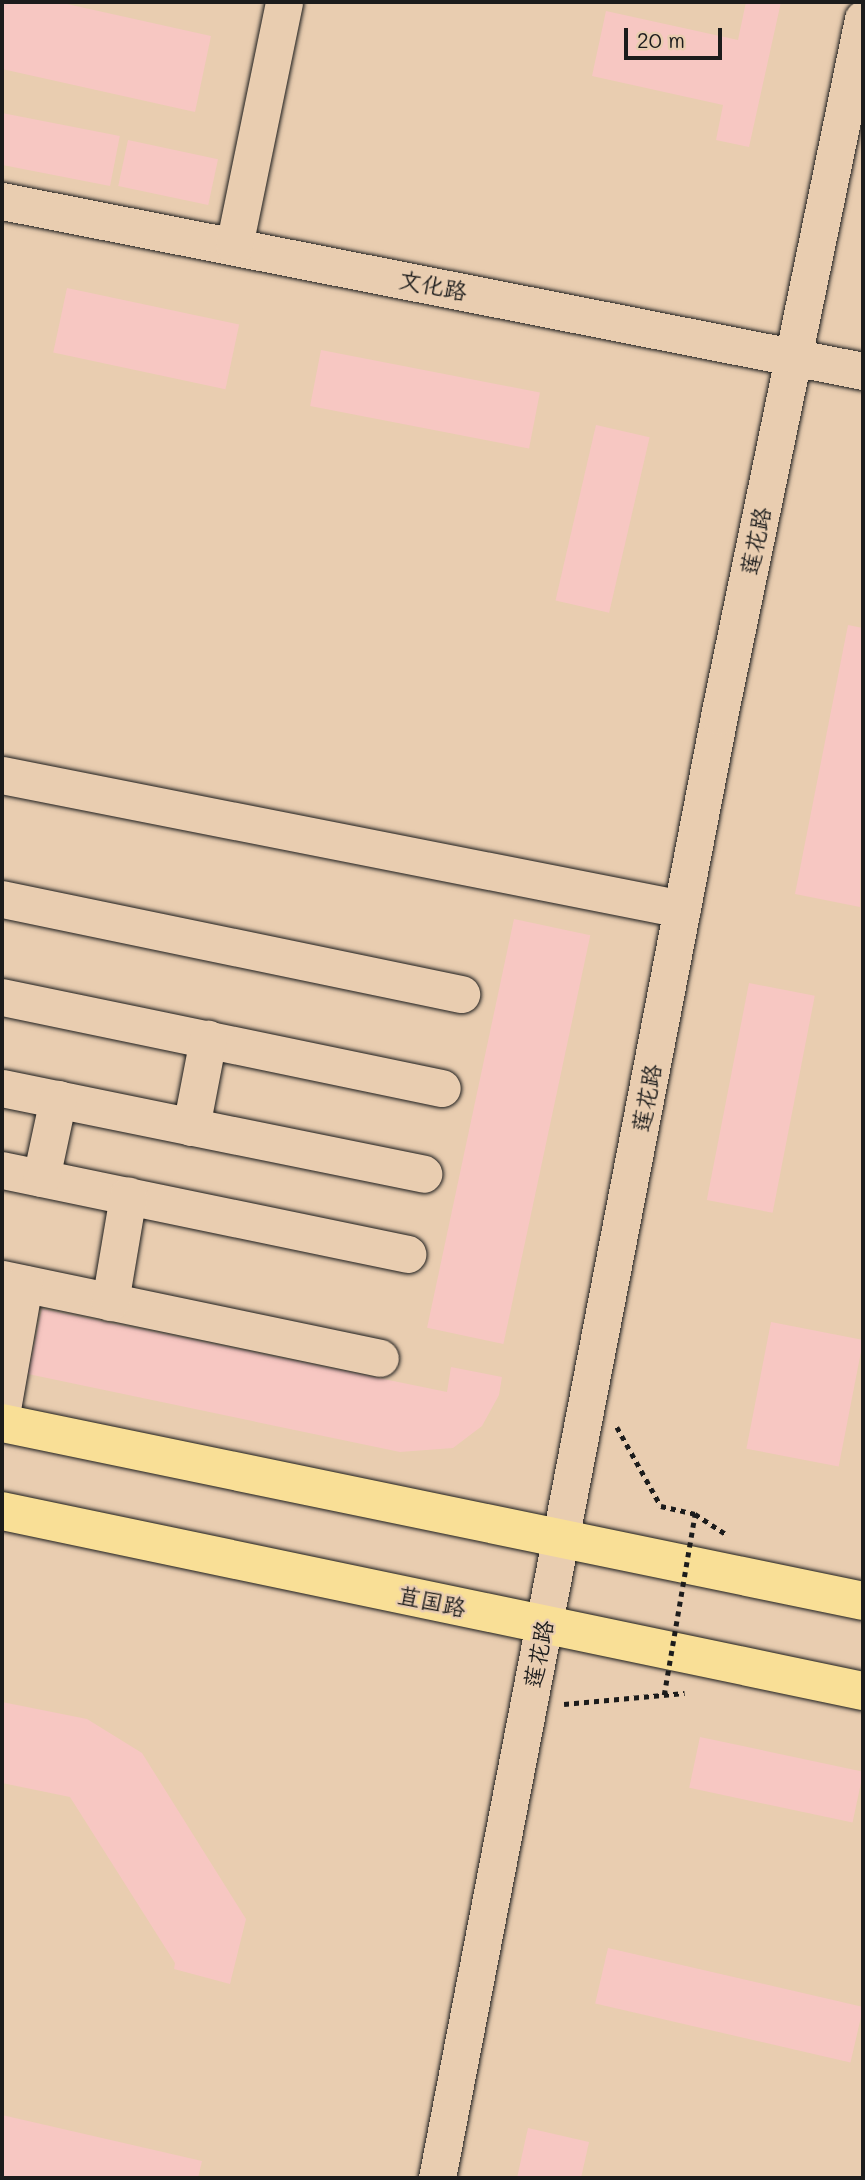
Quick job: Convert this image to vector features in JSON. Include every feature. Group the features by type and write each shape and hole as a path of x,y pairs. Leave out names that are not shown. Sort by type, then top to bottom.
{"main road":[{"path":"2,1423 863,1601"},
{"name":"苴国路","path":"2,1511 863,1691"}],"street":[{"path":"234,246 284,2"},
{"name":"莲花路","path":"437,2178 682,909 863,19"},
{"name":"文化路","path":"2,201 863,371"},
{"path":"2,775 682,909"},
{"path":"2,899 461,994"},
{"path":"2,997 442,1088"},
{"path":"191,1127 208,1040"},
{"path":"2,1088 423,1174"},
{"path":"41,1178 58,1099"},
{"path":"2,1170 407,1254"},
{"path":"110,1302 128,1196"},
{"path":"2,1409 13,1282 380,1359"}],"path":[{"path":"528,1706 663,1695 695,1514 661,1506 591,1380"}],"building":[{"path":"2,2 58,2 211,36 195,112 2,69"},
{"path":"746,2 781,2 749,147 716,140 723,105 592,76 606,11 738,40"},
{"path":"2,113 120,136 110,186 2,165"},
{"path":"128,140 218,159 208,205 118,186"},
{"path":"67,288 239,325 225,389 53,353"},
{"path":"321,350 540,393 529,449 310,406"},
{"path":"596,425 650,437 609,613 556,600"},
{"path":"848,625 863,628 860,907 795,894"},
{"path":"514,919 590,935 503,1344 427,1328"},
{"path":"749,983 815,996 773,1213 707,1200"},
{"path":"42,1309 447,1392 451,1367 502,1377 499,1395 482,1426 453,1448 400,1452 28,1374"},
{"path":"771,1322 863,1340 839,1467 746,1449"},
{"path":"2,1702 87,1719 142,1753 246,1919 230,1984 174,1969 175,1963 70,1797 2,1783"},
{"path":"700,1737 863,1772 853,1823 689,1788"},
{"path":"608,1948 863,2007 850,2062 595,2004"},
{"path":"2,2115 202,2161 198,2178 2,2178"},
{"path":"528,2128 589,2142 581,2178 517,2178"}]}
